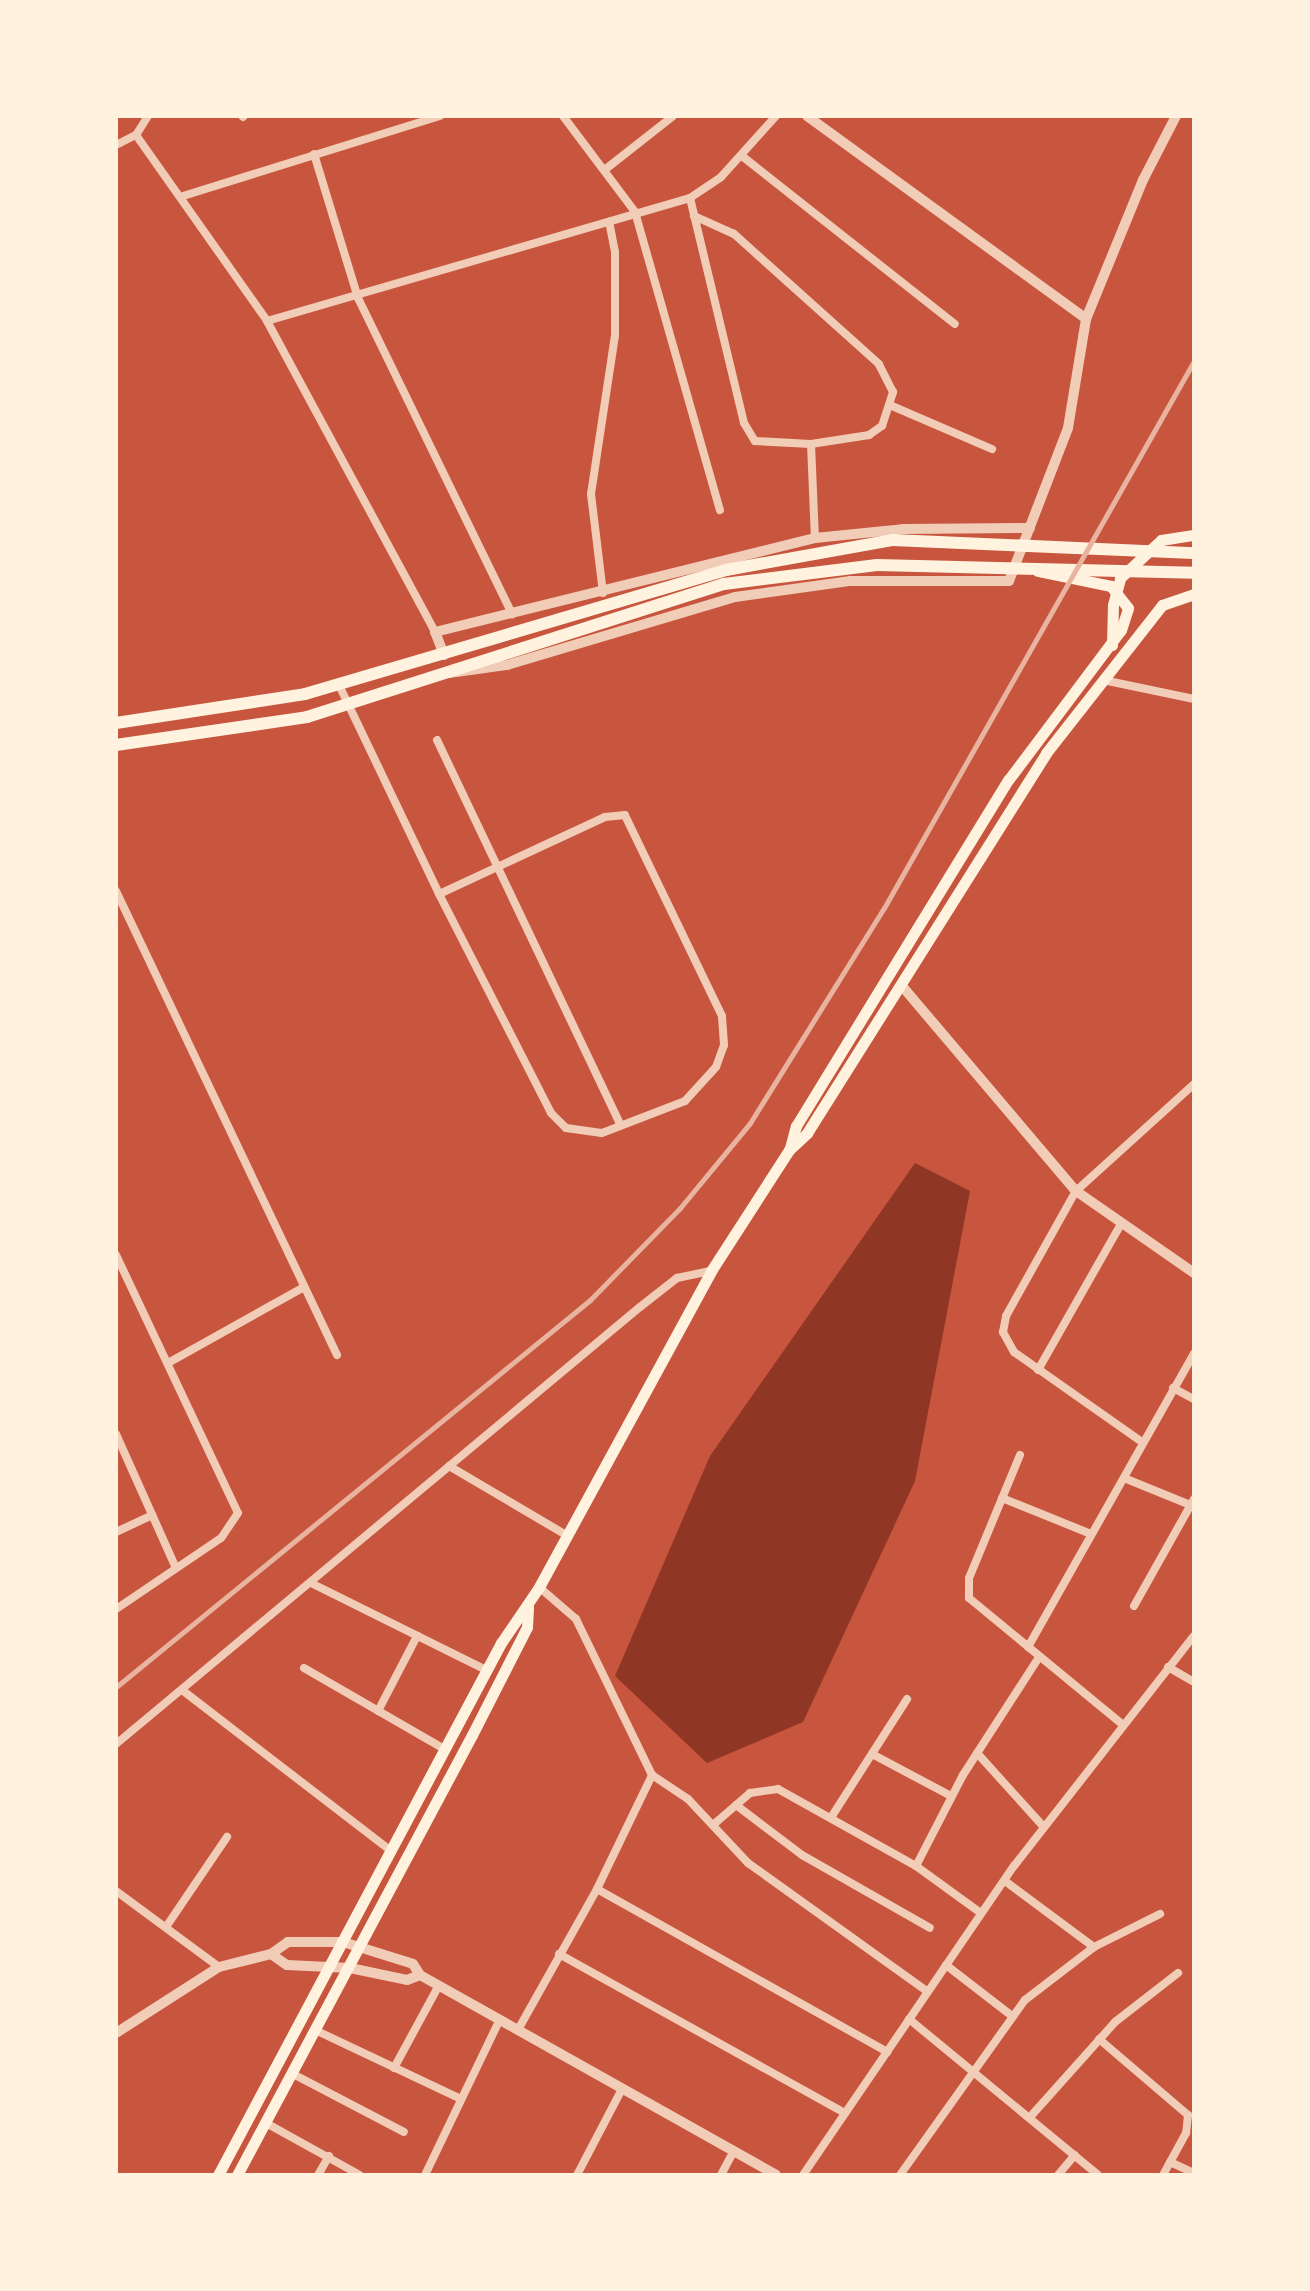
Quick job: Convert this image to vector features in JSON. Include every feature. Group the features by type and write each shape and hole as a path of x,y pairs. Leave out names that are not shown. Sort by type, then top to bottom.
{"main road":[{"path":"1115,665 1110,635 1120,578 1161,540 1194,535"},
{"path":"116,723 223,710 339,685 726,570 893,540 1194,553"},
{"path":"116,745 307,717 724,584 877,565 1027,565 1194,573"},
{"path":"789,1150 796,1126 1009,779 1121,630 1128,608 1111,586 1048,575 1027,565"},
{"path":"218,2175 513,1620 528,1606 539,1587 711,1271 789,1150 807,1133 1046,753 1162,605 1194,594"},
{"path":"237,2175 317,2031 527,1627 528,1606"}],"street":[{"path":"116,145 136,135 148,116"},
{"path":"563,116 607,168 635,212 720,510"},
{"path":"267,321 358,298 635,212 690,198 742,156 776,116"},
{"path":"807,116 1086,319"},
{"path":"183,196 434,117"},
{"path":"607,168 667,117"},
{"path":"444,673 507,665 735,597 851,581 1003,584 1014,577 1068,428 1086,319 1174,117"},
{"path":"136,135 183,196 267,321 435,632 444,655"},
{"path":"314,154 358,298 512,614"},
{"path":"742,156 955,324"},
{"path":"690,198 694,216 749,434 764,444 811,444 869,435 882,426 892,406 890,379 879,364 734,234 694,216"},
{"path":"604,594 591,494 616,323 615,252 609,222"},
{"path":"892,406 992,449"},
{"path":"811,444 815,538"},
{"path":"435,632 604,594 815,538 903,529 1030,528"},
{"path":"1103,680 1194,699"},
{"path":"339,685 439,894 551,1113 582,1134 621,1125 685,1101 702,1087 724,1045 722,1016 633,824 617,813 439,894"},
{"path":"437,740 621,1125"},
{"path":"116,891 337,1355"},
{"path":"902,986 1076,1191 1194,1273"},
{"path":"1142,1442 1006,1344 1006,1316 1076,1191 1194,1084"},
{"path":"1038,1370 1121,1224"},
{"path":"116,1255 238,1513 221,1538 175,1566 116,1609"},
{"path":"116,1744 313,1584 449,1466 677,1278 711,1271"},
{"path":"168,1363 304,1287"},
{"path":"1028,1647 1194,1353"},
{"path":"1173,1388 1194,1399"},
{"path":"116,1434 175,1566"},
{"path":"1020,1455 967,1590 976,1607 1122,1724"},
{"path":"449,1466 566,1535"},
{"path":"1124,1478 1192,1502 1134,1606"},
{"path":"1002,1498 1091,1534"},
{"path":"116,1532 152,1515"},
{"path":"313,1584 486,1670"},
{"path":"539,1587 576,1619 652,1775 713,1825 748,1863 928,1992"},
{"path":"378,1711 417,1636"},
{"path":"803,2175 843,2112 1043,1826 1194,1636"},
{"path":"916,1866 951,1796 1039,1657"},
{"path":"1168,1667 1194,1682"},
{"path":"304,1668 446,1750"},
{"path":"182,1690 392,1852"},
{"path":"832,1816 907,1699"},
{"path":"977,1753 1043,1826"},
{"path":"872,1754 951,1796"},
{"path":"519,2028 597,1889 652,1775"},
{"path":"713,1825 750,1793 768,1788 832,1816 916,1866 981,1913"},
{"path":"736,1805 802,1855 930,1928"},
{"path":"166,1927 227,1837"},
{"path":"1005,1881 1094,1947"},
{"path":"597,1889 887,2052"},
{"path":"116,1891 219,1967"},
{"path":"900,2175 1012,2016 1057,1972 1094,1947 1160,1914"},
{"path":"116,2033 219,1967 271,1954 288,1942 343,1942 413,1964 420,1975 776,2175"},
{"path":"271,1954 287,1965 350,1968 407,1980 420,1975"},
{"path":"559,1954 843,2112"},
{"path":"946,1965 1012,2016"},
{"path":"1031,2116 1099,2039 1178,1973"},
{"path":"394,2068 439,1985"},
{"path":"425,2175 500,2019"},
{"path":"909,2019 1031,2116 1098,2175"},
{"path":"317,2031 461,2099"},
{"path":"1099,2039 1188,2115 1186,2133 1163,2175"},
{"path":"293,2074 404,2132"},
{"path":"578,2175 622,2089"},
{"path":"266,2123 360,2175"},
{"path":"721,2175 734,2151"},
{"path":"1058,2175 1075,2155"},
{"path":"318,2175 329,2156"},
{"path":"1170,2162 1194,2173"}],"shaded area":[{"path":"915,1163 970,1191 915,1481 803,1722 707,1763 615,1676 710,1456"}],"railway":[{"path":"116,1687 590,1300 680,1208 750,1123 884,908 1194,361"}]}
